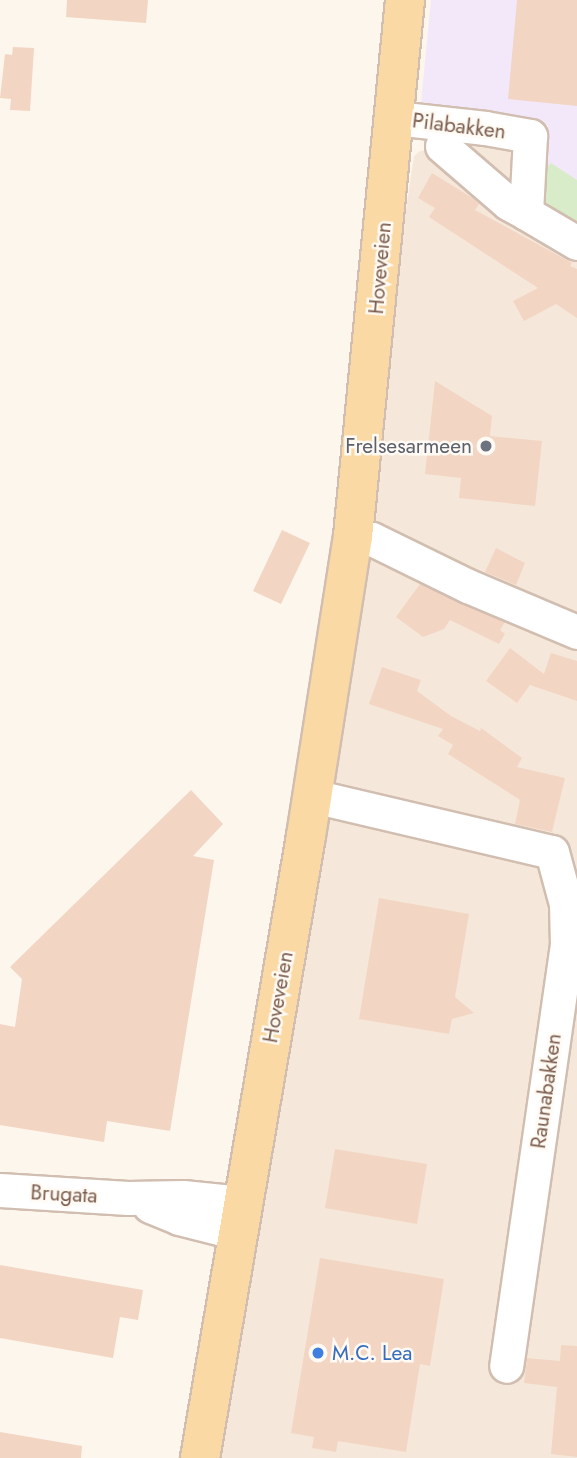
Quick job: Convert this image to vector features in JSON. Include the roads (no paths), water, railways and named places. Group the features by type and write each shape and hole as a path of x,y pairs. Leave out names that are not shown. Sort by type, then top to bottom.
{"main road":[{"name":"Hoveveien","path":"200,1458 313,796 353,536 405,0"}],"street":[{"name":"Pilabakken","path":"395,118 530,136 526,213"},
{"name":"Pilabakken","path":"442,146 508,203 577,243"},
{"path":"353,536 372,539 468,586 577,632"},
{"name":"Raunabakken","path":"313,796 552,852 566,904 568,944 506,1366"},
{"name":"Brugata","path":"0,1190 128,1198 183,1197 240,1218"}],"place":[{"name":"Frelsesarmeen","path":"486,446"},
{"name":"M.C. Lea","path":"318,1353"}]}
